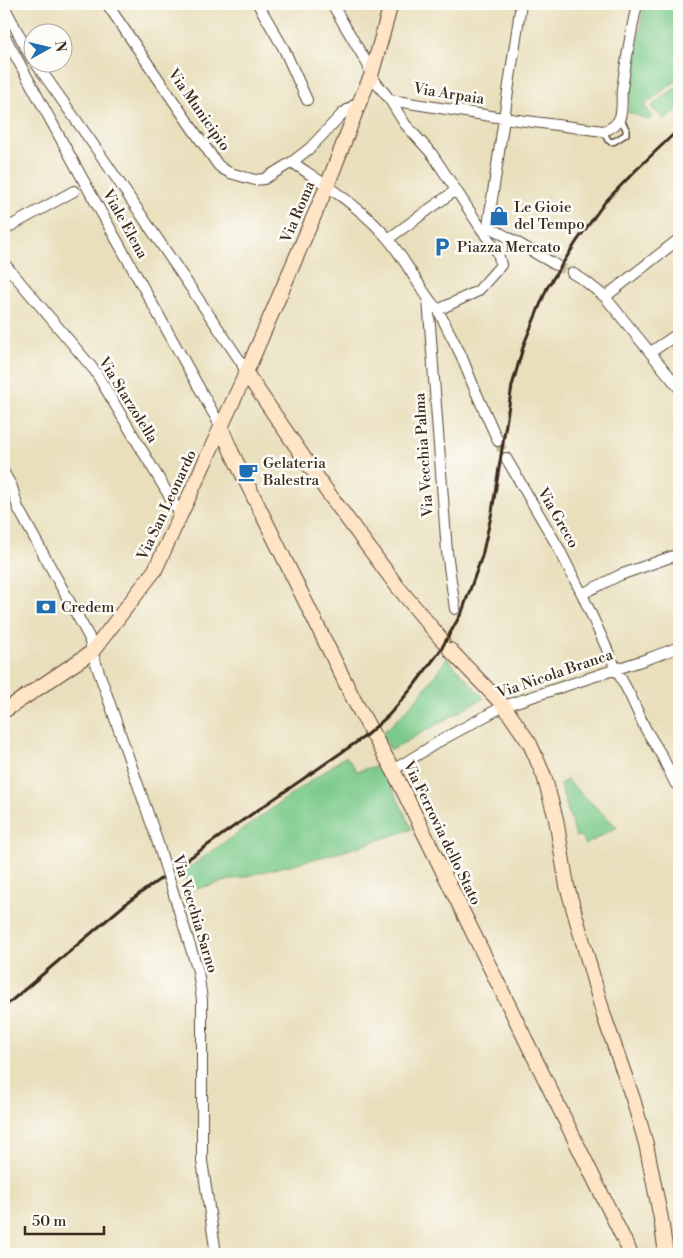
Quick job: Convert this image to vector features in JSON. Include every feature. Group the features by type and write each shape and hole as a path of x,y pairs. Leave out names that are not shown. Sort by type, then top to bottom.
{"main road":[{"name":"Via Roma","path":"221,427 327,186 371,76 391,4"},
{"path":"246,373 326,490 397,586 446,645 504,706 530,744 544,776 556,818 567,886 604,1016 630,1090 646,1144 666,1254"},
{"name":"Via San Leonardo","path":"4,711 92,652 155,570 221,427"},
{"name":"Via Ferrovia dello Stato","path":"221,427 232,453 355,702 393,770 631,1254"}],"street":[{"name":"Via Municipio","path":"107,4 218,165 230,173 255,180 264,179 292,162 310,148 343,113 360,101"},
{"path":"258,4 284,49 307,100"},
{"path":"332,4 368,65 371,76 390,100 405,124 432,154 484,227 498,254 501,265 478,291 440,309"},
{"path":"484,227 521,4"},
{"name":"Via Arpaia","path":"390,100 503,118 603,131 613,127 620,117 621,93 637,4"},
{"path":"4,6 22,40"},
{"name":"Viale Elena","path":"4,35 221,427"},
{"name":"Viale Elena","path":"42,72 100,154 246,373"},
{"path":"292,162 354,206 388,239 428,298 435,307 440,309"},
{"path":"388,239 456,190"},
{"path":"5,227 74,191"},
{"path":"484,227 556,264"},
{"path":"605,297 679,239"},
{"name":"Via Starzolella","path":"4,263 95,371 180,514"},
{"path":"572,273 605,297 679,388"},
{"name":"Via Vecchia Palma","path":"428,298 446,552 455,609"},
{"path":"440,309 440,314 461,354 498,441"},
{"path":"650,352 679,333"},
{"name":"Via Greco","path":"506,458 558,547 645,728 662,756 675,783 679,786"},
{"name":"Via Vecchia Sarno","path":"4,473 12,487 18,508 89,637 92,652 155,834 198,971 202,1000 202,1161 216,1254"},
{"path":"582,594 620,575 679,554"},
{"name":"Via Nicola Branca","path":"393,770 445,738 504,706 679,647"}],"green space":[{"path":"644,4 679,5 679,79 644,106 653,116 649,120 628,112"},
{"path":"679,86 679,109 665,120 651,107"},
{"path":"447,658 484,698 391,750 381,734 417,698"},
{"path":"346,756 357,771 381,765 412,829 348,850 188,891 184,871"},
{"path":"567,780 617,827 585,845 581,836 576,837 560,784"}],"tunnel":[{"path":"556,265 572,273"},
{"path":"498,441 506,458"}],"railway":[{"path":"4,1007 128,902 364,737 388,716 412,688 440,651 462,612 482,556 492,512 512,386 524,344 547,288 605,202 679,129"}],"place":[{"name":"Le Gioie del Tempo","path":"499,216"},
{"name":"Piazza Mercato","path":"442,247"},
{"name":"Gelateria Balestra","path":"248,472"},
{"name":"Credem","path":"46,607"}]}
